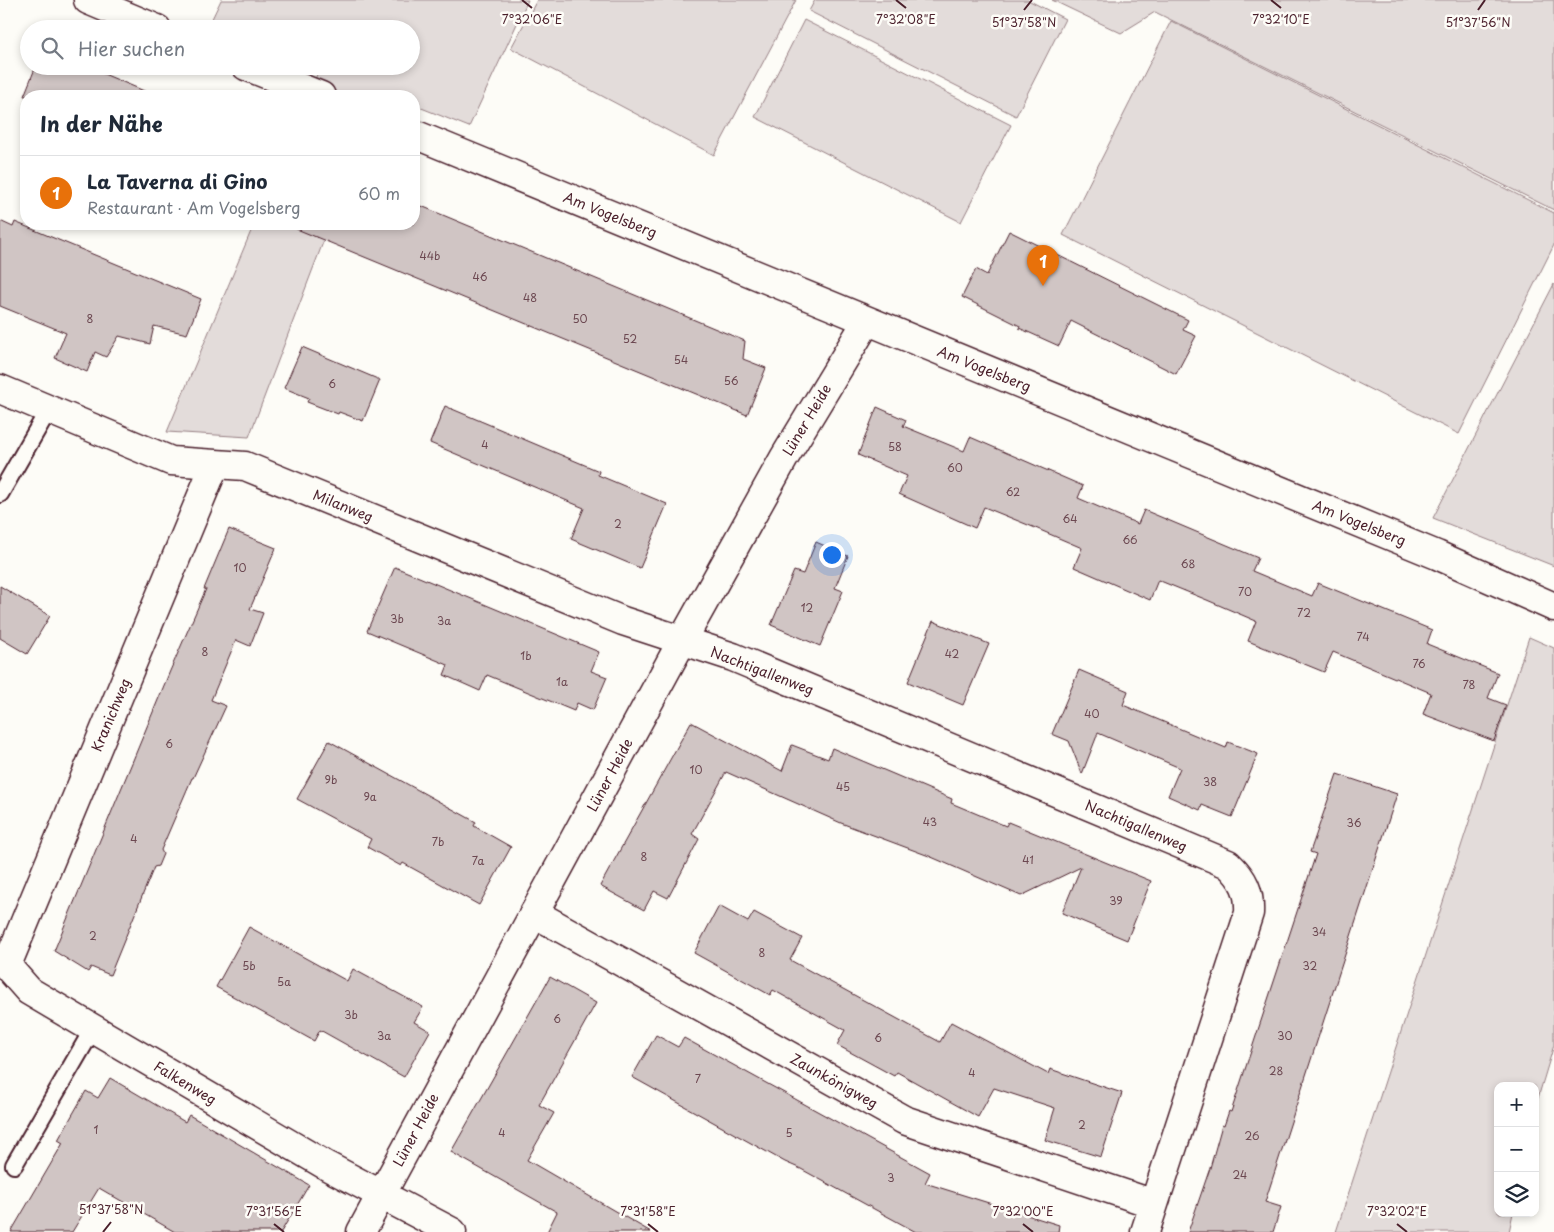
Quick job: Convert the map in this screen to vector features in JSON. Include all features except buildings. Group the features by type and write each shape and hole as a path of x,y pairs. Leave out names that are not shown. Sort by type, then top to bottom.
{"street":[{"path":"88,0 135,20"},
{"path":"268,75 306,90"},
{"name":"Am Vogelsberg","path":"420,136 1437,555 1554,607"},
{"name":"Lüner Heide","path":"361,1232 682,641 784,458 866,321"},
{"name":"Milanweg","path":"0,389 171,462 244,466 623,621 682,641"},
{"name":"Kranichweg","path":"4,962 215,464"},
{"name":"Nachtigallenweg","path":"682,641 760,668 1228,864 1239,874 1249,898 1249,913 1145,1232"},
{"name":"Zaunkönigweg","path":"534,914 904,1120 1154,1204"},
{"name":"Falkenweg","path":"4,962 29,991 327,1166 452,1232"}],"lane":[{"path":"0,494 49,409"},
{"path":"14,1165 93,1029"}],"shaded area":[{"path":"221,0 528,0 469,127 420,107 420,90 310,90 317,75 420,75 420,20 211,20"},
{"path":"537,0 796,0 714,155 511,48"},
{"path":"815,0 1028,0 1065,19 1016,116 809,11"},
{"path":"1052,0 1554,0 1554,210 1155,12 1121,33"},
{"path":"804,20 1011,125 961,222 755,117"},
{"path":"1171,21 1554,213 1554,245 1459,434 1063,235"},
{"path":"251,230 328,230 249,437 167,432"},
{"path":"1554,284 1554,566 1433,518"},
{"path":"1529,637 1554,648 1554,1045 1539,1095 1539,1082 1494,1082 1494,1217 1512,1217 1509,1232 1336,1232"}],"place":[{"name":"La Taverna di Gino","path":"1043,286"}]}
